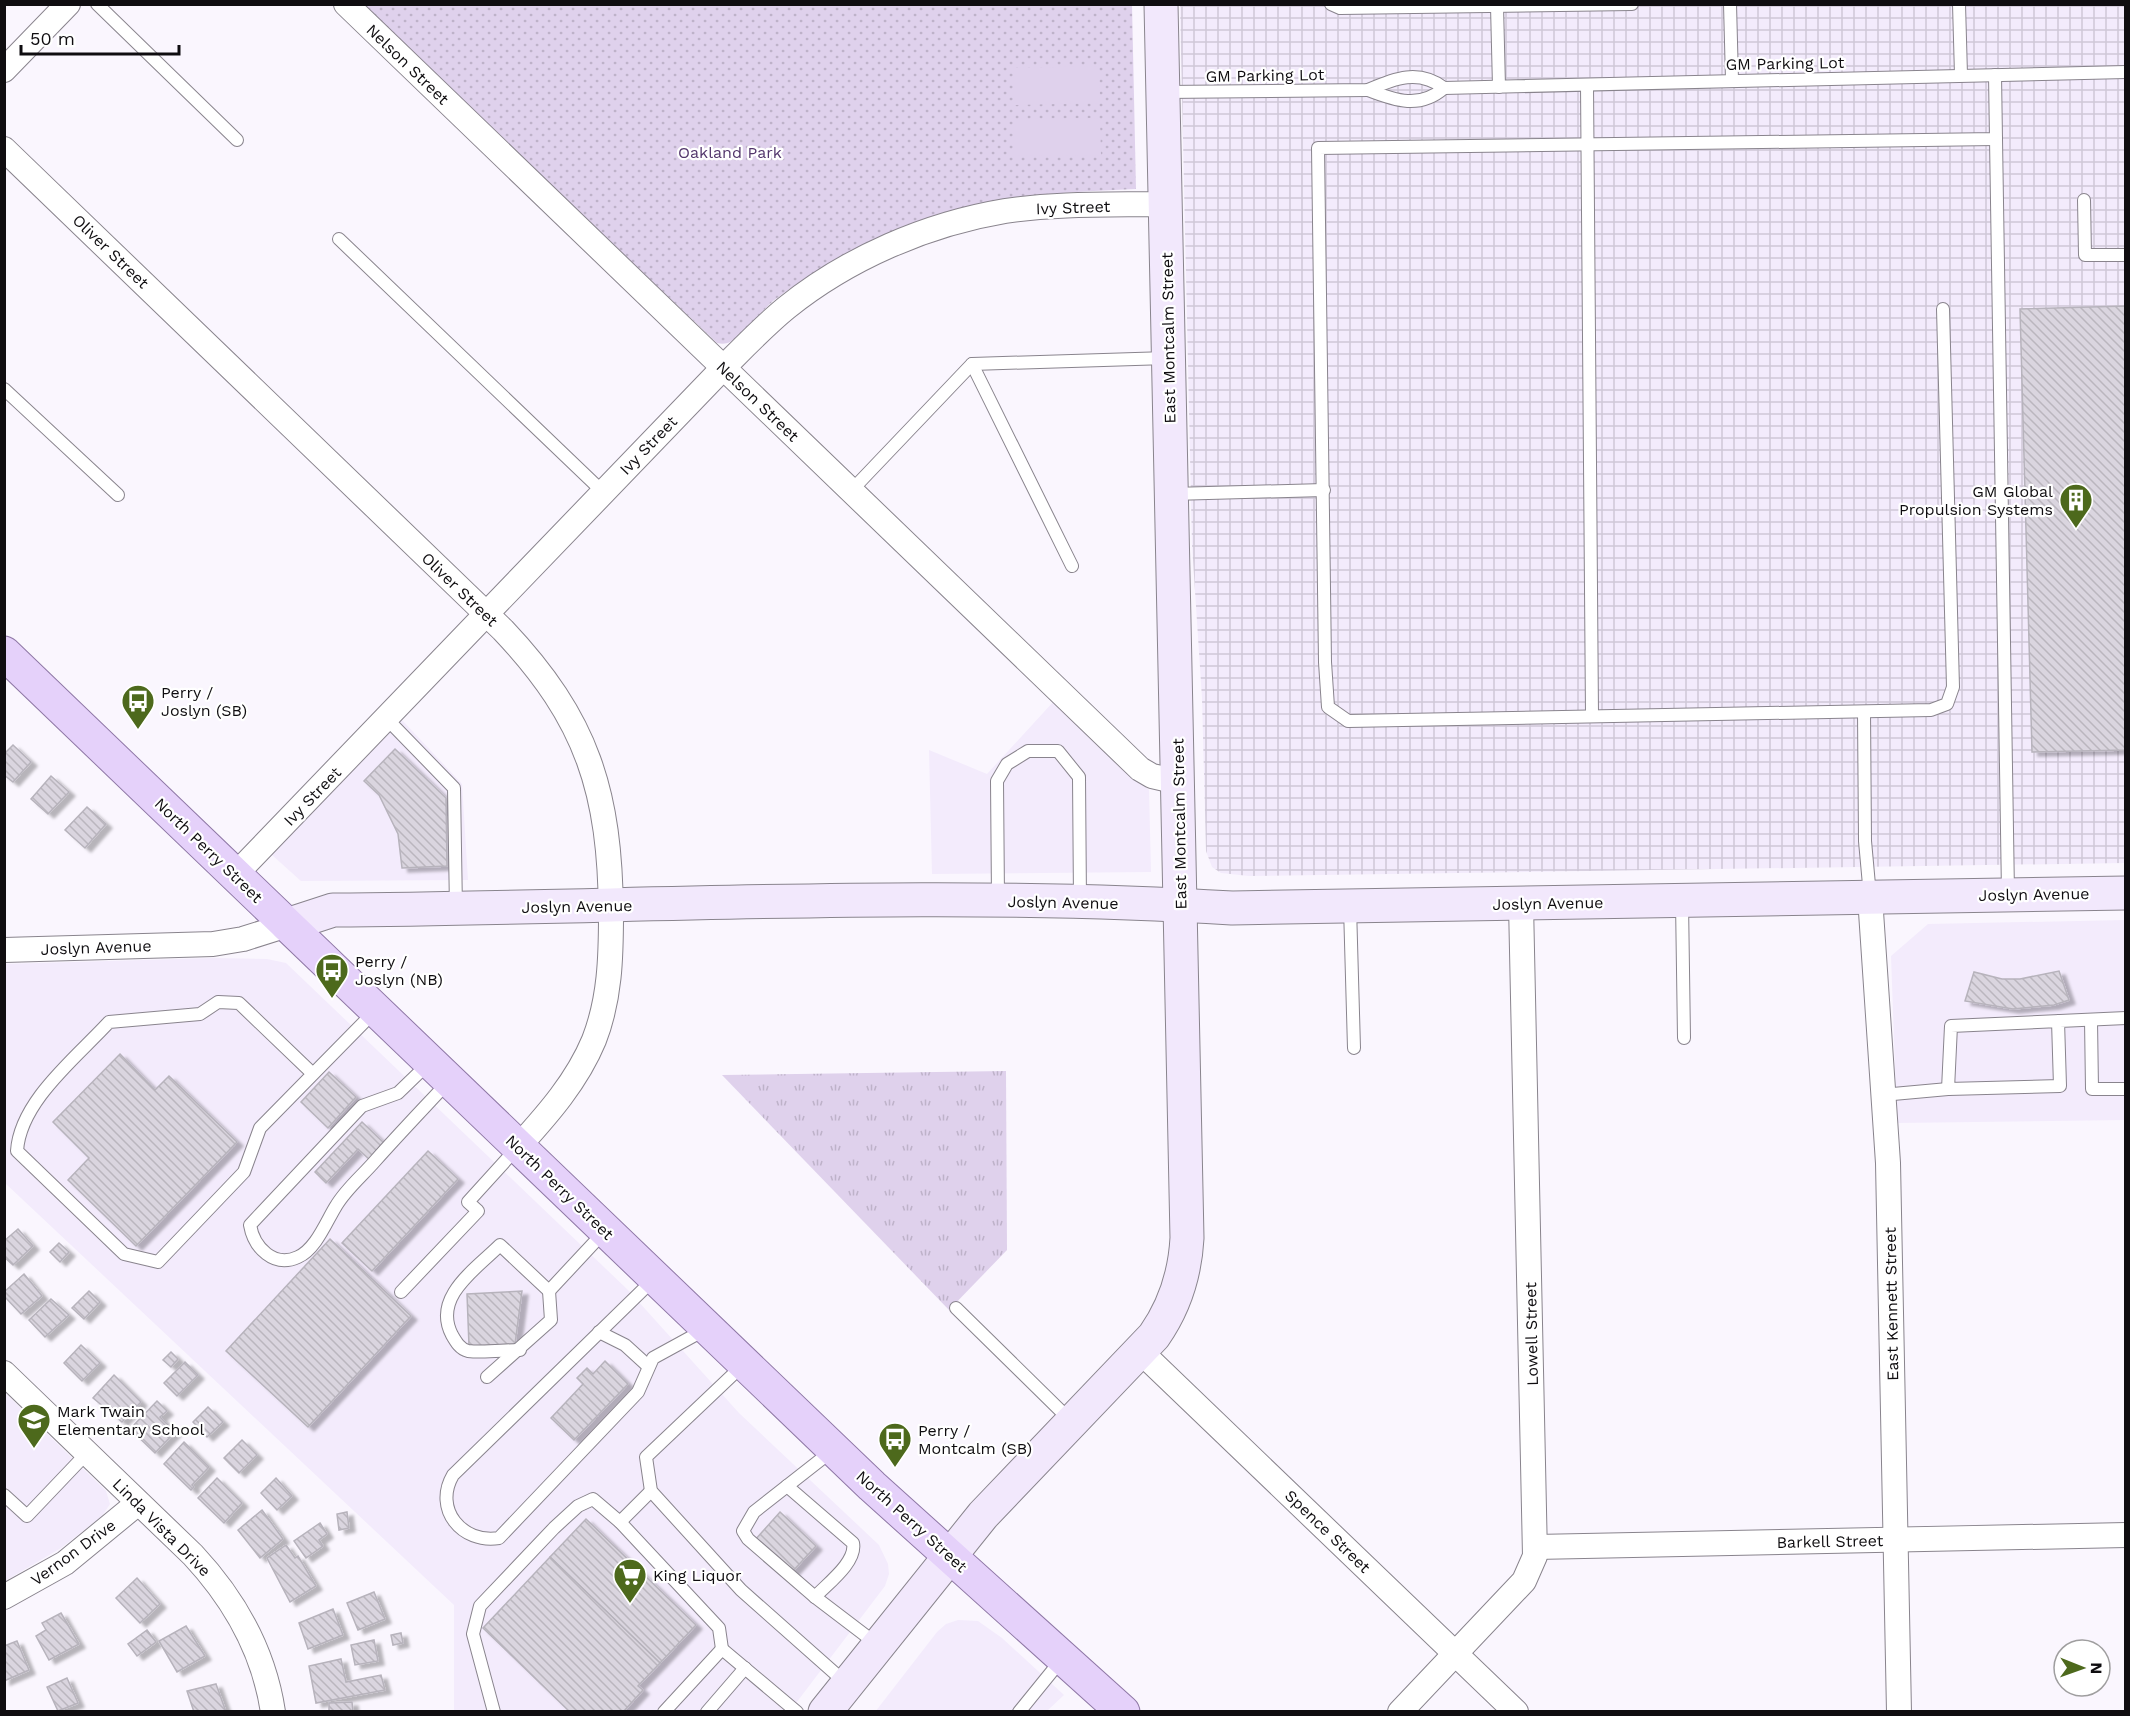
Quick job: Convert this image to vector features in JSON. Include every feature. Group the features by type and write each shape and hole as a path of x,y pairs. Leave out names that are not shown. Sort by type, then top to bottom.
{"main road":[{"name":"East Montcalm Street","path":"825,1712 983,1515 1154,1336 1174,1303 1186,1254 1161,4"},
{"name":"North Perry Street","path":"4,653 834,1450 1123,1712"},
{"name":"Joslyn Avenue","path":"287,925 333,910 998,901 1232,908 2126,892"}],"street":[{"path":"4,70 68,4"},
{"name":"Nelson Street","path":"346,4 1140,769 1152,776 1178,782"},
{"name":"Oliver Street","path":"4,149 486,614 542,673 565,706 582,740 598,783 605,814 611,906 608,983 594,1040 567,1089 518,1147"},
{"name":"Ivy Street","path":"236,875 723,368 777,316 814,287 866,257 924,232 974,218 1020,209 1165,204"},
{"name":"East Kennett Street","path":"1870,897 1888,1163 1899,1712"},
{"name":"Lowell Street","path":"1400,1712 1524,1581 1532,1566 1535,1546 1521,904"},
{"name":"Joslyn Avenue","path":"4,950 213,944 243,939 287,925"},
{"name":"Spence Street","path":"1140,1351 1516,1712"},
{"name":"Linda Vista Drive","path":"4,1373 204,1567 234,1607 261,1662 273,1712"},
{"name":"Vernon Drive","path":"4,1597 65,1563 138,1503"},
{"name":"Barkell Street","path":"1535,1546 2126,1535"}],"lane":[{"path":"97,4 237,140"},
{"path":"1331,4 1340,8 1632,4"},
{"path":"1730,4 1732,80"},
{"path":"1959,4 1961,75"},
{"path":"1497,6 1499,87"},
{"name":"GM Parking Lot","path":"1368,90 1394,78 1431,78 1444,88 2126,72"},
{"path":"1995,75 2008,894"},
{"path":"1587,85 1592,715"},
{"name":"GM Parking Lot","path":"1162,92 1368,90 1394,101 1431,100 1444,88"},
{"path":"1943,309 1953,687 1947,704 1931,710 1864,712 1348,721 1328,707 1317,148 1996,139"},
{"path":"2084,200 2085,255 2126,255"},
{"path":"339,239 603,492"},
{"path":"851,491 972,364 1168,358"},
{"path":"972,364 1072,566"},
{"path":"4,389 118,495"},
{"path":"1172,494 1324,490"},
{"path":"1864,712 1865,841 1870,897"},
{"path":"386,718 454,788 456,909"},
{"path":"998,901 997,781 1007,764 1028,752 1058,752 1079,777 1080,903"},
{"path":"1682,901 1684,1038"},
{"path":"1350,906 1354,1048"},
{"path":"314,1074 240,1003 218,1002 201,1014 110,1022 34,1102 18,1136 17,1151 124,1254 158,1262 244,1172 260,1128 314,1074 375,1010"},
{"path":"1948,1089 1951,1026 2126,1018"},
{"path":"2091,1020 2092,1089 2126,1089"},
{"path":"1882,1095 1948,1089 2060,1086 2058,1021"},
{"path":"439,1071 340,1199 313,1244 300,1257 287,1260 271,1258 260,1249 252,1235 250,1225 362,1106 398,1093 439,1071"},
{"path":"401,1292 477,1211 468,1202 518,1147"},
{"path":"549,1291 605,1231"},
{"path":"487,1377 520,1350 551,1320 549,1291 500,1245 450,1296 445,1309 447,1325 457,1344 466,1351 520,1350"},
{"path":"655,1278 453,1475 446,1487 445,1503 450,1517 473,1536 487,1540 499,1538 638,1392 648,1366 662,1351 707,1329"},
{"path":"956,1308 1072,1422"},
{"path":"599,1332 625,1345 648,1366"},
{"path":"744,1364 646,1457 651,1491 741,1590 847,1684"},
{"path":"834,1450 754,1512 743,1531 748,1539 815,1597 878,1645"},
{"path":"4,1495 27,1516 87,1453"},
{"path":"787,1486 853,1543 854,1550 850,1558 815,1597"},
{"path":"620,1522 651,1491"},
{"path":"494,1712 473,1634 480,1606 578,1506 594,1499 620,1522 718,1628 722,1649 796,1712"},
{"path":"664,1712 722,1649"},
{"path":"1019,1712 1063,1658"},
{"path":"707,1712 746,1668"}],"shaded area":[{"path":"1180,5 2125,5 2125,863 1249,876 1221,873 1212,867 1206,851 1202,698 1192,545"},
{"path":"1054,701 1149,790 1151,872 932,874 929,750 987,774"},
{"path":"400,718 462,784 468,880 301,881 271,854"},
{"path":"2125,920 2125,1120 1897,1123 1891,956 1928,924"},
{"path":"212,958 267,959 286,963 628,1290 739,1413 879,1545 888,1564 889,1574 885,1586 790,1711 454,1711 454,1605 5,1183 4,964"},
{"name":"Mark Twain Elementary School","path":"4,1392 106,1491 110,1504 102,1516 61,1548 5,1581"},
{"path":"958,1620 978,1621 1002,1638 1064,1695 1047,1711 875,1712 937,1632 946,1624"}],"green space":[{"name":"Oakland Park","path":"362,5 1132,5 1136,189 1015,198 942,213 906,226 869,242 830,263 773,301 736,338 727,343 717,343"},
{"path":"1099,66 1100,103 1014,105 1014,68"},
{"path":"1100,118 1101,155 1015,156 1015,119"},
{"path":"1006,1071 1007,1250 949,1310 722,1075"}],"building":[{"name":"GM Global Propulsion Systems","path":"2126,306 2126,750 2032,752 2020,309"},
{"path":"13,745 31,762 13,782 4,775 4,754"},
{"path":"395,749 446,798 447,866 402,868 398,834 379,795 364,781"},
{"path":"51,776 69,792 48,814 31,799"},
{"path":"87,807 106,824 85,848 65,830"},
{"path":"2059,971 2069,1000 2054,1005 2013,1009 1965,1001 1974,972 2002,979 2020,979"},
{"path":"120,1054 155,1090 169,1076 237,1142 136,1246 68,1180 89,1158 53,1122"},
{"path":"329,1072 356,1097 328,1128 301,1102"},
{"path":"362,1122 385,1144 370,1160 358,1149 326,1183 315,1172"},
{"path":"428,1151 458,1179 372,1271 342,1243"},
{"path":"18,1229 33,1246 13,1265 4,1257 4,1241"},
{"path":"330,1239 411,1316 308,1427 226,1351"},
{"path":"59,1243 69,1252 60,1262 50,1252"},
{"path":"24,1274 42,1296 21,1314 4,1296 4,1292"},
{"path":"89,1291 100,1302 84,1319 72,1308"},
{"path":"522,1291 515,1344 469,1346 467,1294"},
{"path":"51,1299 69,1315 45,1337 29,1320"},
{"path":"81,1345 100,1363 82,1381 64,1363"},
{"path":"171,1352 178,1359 171,1367 163,1360"},
{"path":"605,1361 628,1384 574,1440 551,1418 583,1384 577,1378 587,1368 593,1374"},
{"path":"185,1362 198,1375 177,1396 164,1383"},
{"path":"114,1375 141,1402 122,1422 93,1398"},
{"path":"157,1401 167,1411 160,1417 175,1432 155,1453 130,1429"},
{"path":"208,1407 223,1422 207,1437 193,1422"},
{"path":"242,1440 257,1455 239,1473 224,1458"},
{"path":"184,1442 209,1467 192,1485 194,1487 191,1490 164,1464"},
{"path":"217,1478 242,1503 224,1523 198,1498"},
{"path":"276,1478 292,1496 277,1510 261,1493"},
{"path":"262,1510 283,1539 260,1558 238,1530"},
{"path":"347,1512 349,1528 339,1530 337,1514"},
{"path":"780,1512 816,1546 791,1573 755,1540"},
{"path":"586,1519 696,1625 660,1663 550,1557"},
{"path":"320,1523 327,1534 319,1540 323,1546 306,1558 294,1541"},
{"path":"286,1545 295,1558 298,1556 316,1586 290,1602 267,1558"},
{"path":"550,1557 660,1663 638,1686 643,1690 623,1712 570,1712 483,1628"},
{"path":"137,1578 160,1604 140,1623 116,1598"},
{"path":"374,1592 385,1619 358,1630 347,1603"},
{"path":"333,1609 343,1635 308,1649 299,1623"},
{"path":"61,1613 79,1644 49,1660 36,1636 46,1630 42,1623"},
{"path":"186,1626 205,1656 177,1672 159,1641"},
{"path":"147,1630 156,1642 137,1656 128,1644"},
{"path":"401,1633 403,1643 393,1645 391,1635"},
{"path":"374,1640 378,1661 355,1665 351,1645"},
{"path":"17,1641 29,1670 4,1681 4,1646"},
{"path":"341,1659 346,1682 381,1675 385,1690 316,1703 309,1666"},
{"path":"67,1678 78,1703 58,1711 47,1687"},
{"path":"216,1684 226,1712 194,1712 187,1691"},
{"path":"352,1702 353,1712 329,1712 329,1703"}],"place":[{"name":"GM Global Propulsion Systems","path":"2076,529"},
{"name":"Perry / Joslyn (SB)","path":"138,730"},
{"name":"Perry / Joslyn (NB)","path":"332,999"},
{"name":"Mark Twain Elementary School","path":"34,1449"},
{"name":"Perry / Montcalm (SB)","path":"895,1468"},
{"name":"King Liquor","path":"630,1604"}]}
